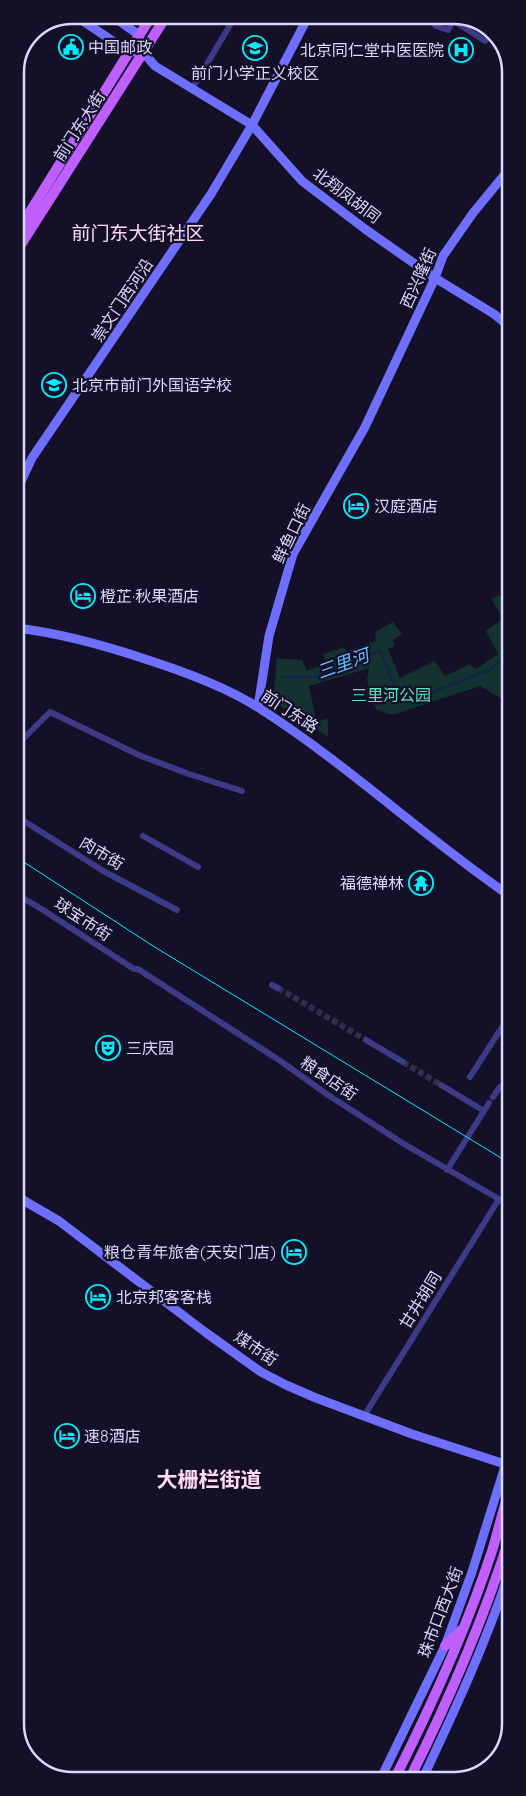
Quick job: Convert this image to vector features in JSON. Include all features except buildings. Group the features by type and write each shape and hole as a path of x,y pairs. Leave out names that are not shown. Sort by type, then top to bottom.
{"main road":[{"name":"前门东大街","path":"24,221 147,24"},
{"name":"前门东大街","path":"24,240 161,24"},
{"name":"珠市口西大街","path":"398,1772 423,1724 465,1626 493,1548 502,1516"},
{"path":"413,1772 473,1643 502,1561"},
{"path":"445,1646 465,1626"}],"street":[{"path":"87,24 129,52 143,52 140,35 123,24"},
{"path":"192,89 231,24"},
{"name":"崇文门西河沿","path":"24,475 32,458 211,194 252,124 304,24"},
{"path":"434,24 444,30 448,30 452,24"},
{"path":"465,25 485,41"},
{"name":"北翔凤胡同","path":"143,52 155,66 252,124 302,181 435,278 502,320"},
{"name":"西兴隆街","path":"385,384 435,278 443,256 473,213 502,178"},
{"name":"鲜鱼口街","path":"258,707 269,636 293,554 355,447 385,384"},
{"name":"前门东路","path":"24,629 56,633 132,654 191,674 258,707 320,749 451,853 502,890"},
{"path":"24,739 50,712 141,756 242,791"},
{"name":"肉市街","path":"24,821 105,872 177,910"},
{"path":"143,836 198,867"},
{"name":"球宝市街","path":"24,899 134,969"},
{"name":"粮食店街","path":"134,969 138,969 387,1133 502,1201"},
{"path":"470,1077 502,1026"},
{"path":"366,1040 403,1062"},
{"path":"441,1085 484,1111"},
{"path":"493,1097 500,1087"},
{"path":"447,1170 489,1103"},
{"name":"甘井胡同","path":"364,1416 499,1199"},
{"name":"煤市街","path":"24,1201 74,1232 205,1332 261,1372 308,1395 412,1434 502,1463"},
{"name":"珠市口西大街","path":"384,1772 445,1646 502,1483"},
{"path":"426,1772 465,1688 502,1596"}],"green space":[{"name":"三里河公园","path":"498,595 502,598 502,616 491,599"},
{"name":"三里河公园","path":"502,619 502,699 480,686 392,715 376,709 367,680 369,668 309,686 316,721 328,719 328,737 273,701 277,658 302,660 307,671 326,663 323,654 344,647 347,651 376,641 375,632 393,622 402,634 393,640 394,646 388,649 400,678 435,661 445,676 470,664 476,669 498,654 486,631"}],"waterway":[{"name":"三里河","path":"281,677 315,677 380,650 397,692 408,702 489,670 502,658"}],"tunnel":[{"path":"278,988 366,1040"},
{"path":"403,1062 441,1085"}],"tram line":[{"path":"24,862 153,946 502,1159"}],"place":[{"name":"中国邮政","path":"71,47"},
{"name":"前门小学正义校区","path":"255,48"},
{"name":"北京同仁堂中医医院","path":"461,50"},
{"name":"北京市前门外国语学校","path":"54,385"},
{"name":"汉庭酒店","path":"356,506"},
{"name":"橙芷·秋果酒店","path":"83,596"},
{"name":"福德禅林","path":"421,883"},
{"name":"三庆园","path":"108,1048"},
{"name":"粮仓青年旅舍(天安门店)","path":"294,1252"},
{"name":"北京邦客客栈","path":"98,1297"},
{"name":"速8酒店","path":"67,1436"}],"district":[{"name":"前门东大街社区","path":"138,233"},
{"name":"大栅栏街道","path":"209,1480"}]}
